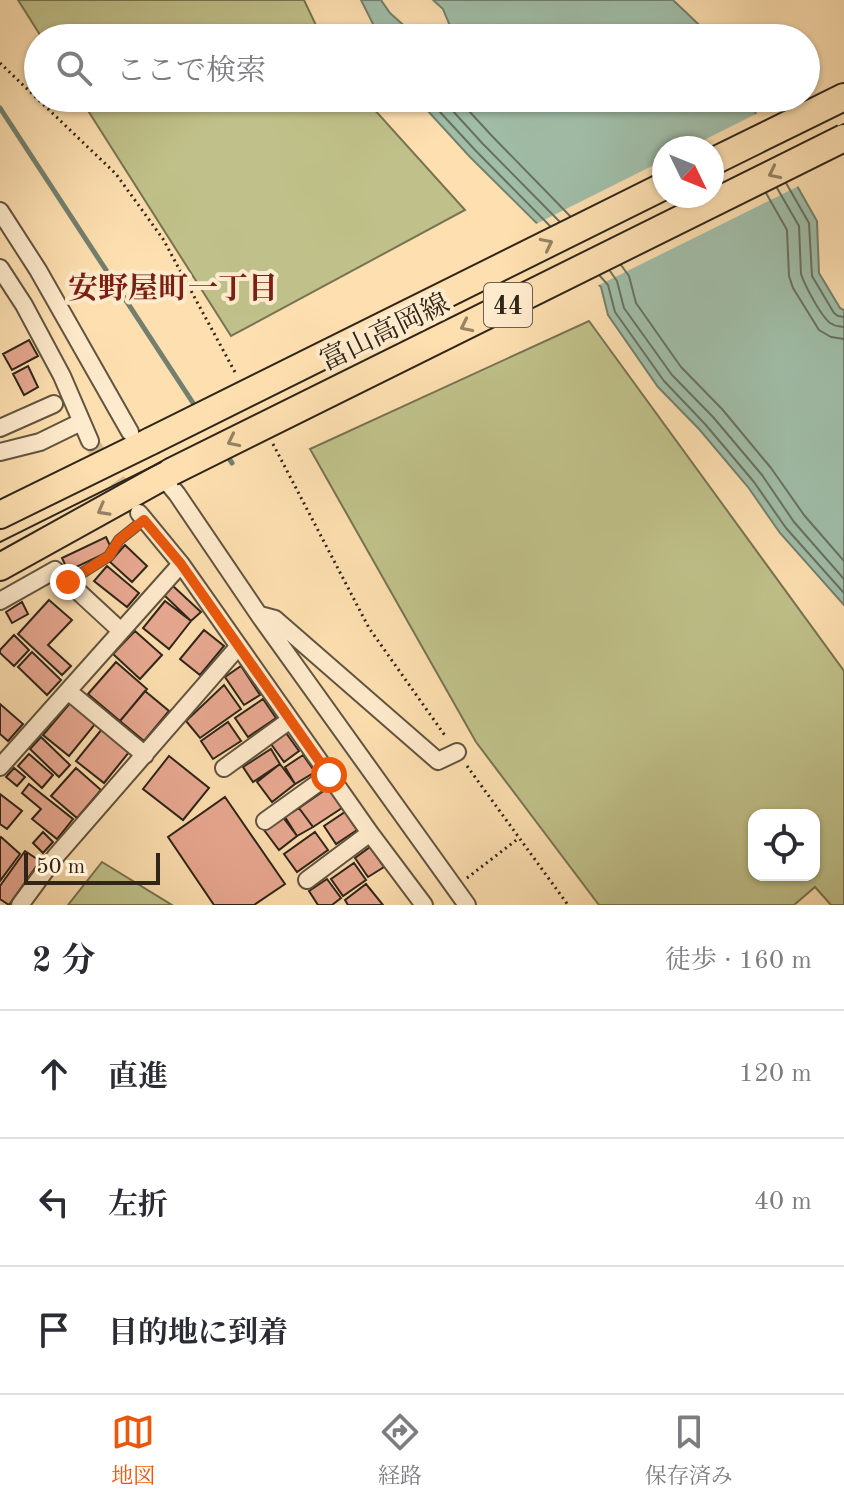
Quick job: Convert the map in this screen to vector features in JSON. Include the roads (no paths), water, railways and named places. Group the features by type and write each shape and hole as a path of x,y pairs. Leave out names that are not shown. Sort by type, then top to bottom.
{"main road":[{"path":"820,109 844,97"},
{"path":"724,156 814,112"},
{"name":"富山高岡線","path":"0,567 167,474 844,138"},
{"name":"富山高岡線","path":"0,515 140,436 652,192"}],"street":[{"path":"0,211 140,436"},
{"path":"0,268 62,376 90,441"},
{"path":"0,428 54,404"},
{"path":"0,452 40,442 81,422"},
{"path":"167,474 177,494 259,615 467,905"},
{"path":"142,517 181,564 417,901"},
{"path":"0,767 181,564"},
{"path":"0,601 55,570 121,631"},
{"path":"259,615 275,619 438,761 457,752"},
{"path":"20,905 56,856 238,647"},
{"path":"68,691 145,755"},
{"path":"224,768 290,720"},
{"path":"265,821 329,775"},
{"path":"307,880 370,833"}],"lane":[{"path":"68,582 109,556 119,540 142,517"}],"water":[{"path":"361,0 381,0 402,24 373,24"},
{"path":"433,0 673,0 698,24 449,24 443,9"},
{"path":"429,112 755,112 817,221 819,273 844,310 844,605 780,533 748,487 699,429 658,387 608,315 601,287"}],"waterway":[{"path":"0,108 197,409"},
{"path":"226,454 232,463"}],"tunnel":[{"path":"90,441 132,502"}],"tram line":[{"path":"724,183 844,124"},
{"path":"566,248 652,205"},
{"path":"0,542 674,208"}],"district":[{"name":"安野屋町一丁目","path":"173,288"}]}
